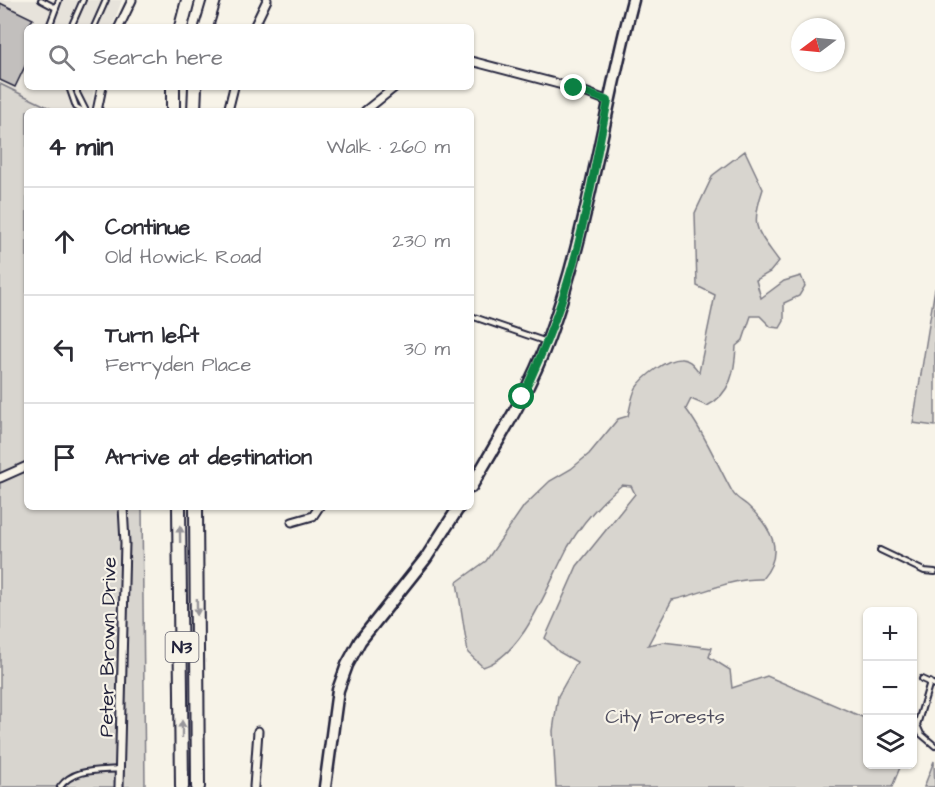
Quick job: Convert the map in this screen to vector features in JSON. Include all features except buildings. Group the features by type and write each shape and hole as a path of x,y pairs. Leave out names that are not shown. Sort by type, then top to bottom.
{"highway":[{"path":"183,24 188,0"},
{"path":"207,24 214,0"},
{"path":"173,90 173,108"},
{"path":"194,108 195,90"},
{"name":"N3","path":"179,510 182,787"},
{"name":"N3","path":"195,510 198,787"}],"main road":[{"path":"474,482 522,397 547,342 566,290 583,227 608,101 633,0"},
{"path":"325,787 338,690 347,665 360,642 426,558 457,510"}],"street":[{"path":"120,24 132,0"},
{"path":"255,24 267,0"},
{"path":"474,62 564,85 608,101"},
{"path":"98,108 101,90"},
{"path":"229,108 233,90"},
{"path":"369,108 391,90"},
{"path":"0,478 24,467"},
{"name":"Peter Brown Drive","path":"119,787 122,769 123,510"},
{"path":"292,522 313,516 317,510"},
{"path":"254,787 258,731"}],"lane":[{"path":"41,0 56,8"},
{"path":"50,24 59,0"},
{"path":"72,24 83,0"},
{"path":"95,24 106,0"},
{"path":"69,90 70,98 78,108"},
{"path":"77,90 84,108"},
{"path":"474,317 547,342"},
{"path":"880,550 924,571 935,572"},
{"path":"922,679 935,685"},
{"path":"930,682 916,725 921,734 935,746"},
{"path":"60,787 69,776 78,773 122,769"}],"shaded area":[{"path":"0,0 122,0 113,24 24,24 24,90 94,90 91,108 50,108 0,84"}],"green space":[{"path":"0,84 50,108 24,108 24,510 142,510 145,787 0,787"},
{"name":"City Forests","path":"745,151 763,189 756,220 760,234 779,261 770,272 756,280 761,298 784,281 801,276 805,286 799,296 784,303 784,321 780,328 771,327 760,316 751,316 743,340 736,346 733,373 722,395 707,406 691,399 686,409 733,493 756,513 769,531 774,549 773,559 762,579 739,581 672,600 648,645 663,642 712,648 709,657 730,670 732,688 767,676 863,717 863,769 899,769 892,787 556,787 553,731 558,696 577,662 559,652 545,638 577,566 635,494 631,486 622,485 606,498 585,521 568,547 534,616 511,648 498,660 483,667 468,653 457,582 486,561 524,506 550,481 571,469 589,454 618,419 628,416 636,388 650,374 668,362 680,359 689,361 699,372 715,295 697,286 695,213 713,175"},
{"path":"935,288 935,426 913,423"},
{"path":"934,761 935,787 924,787"}],"route":[{"path":"522,397 548,340 566,290 583,227 608,101 574,88"}]}
